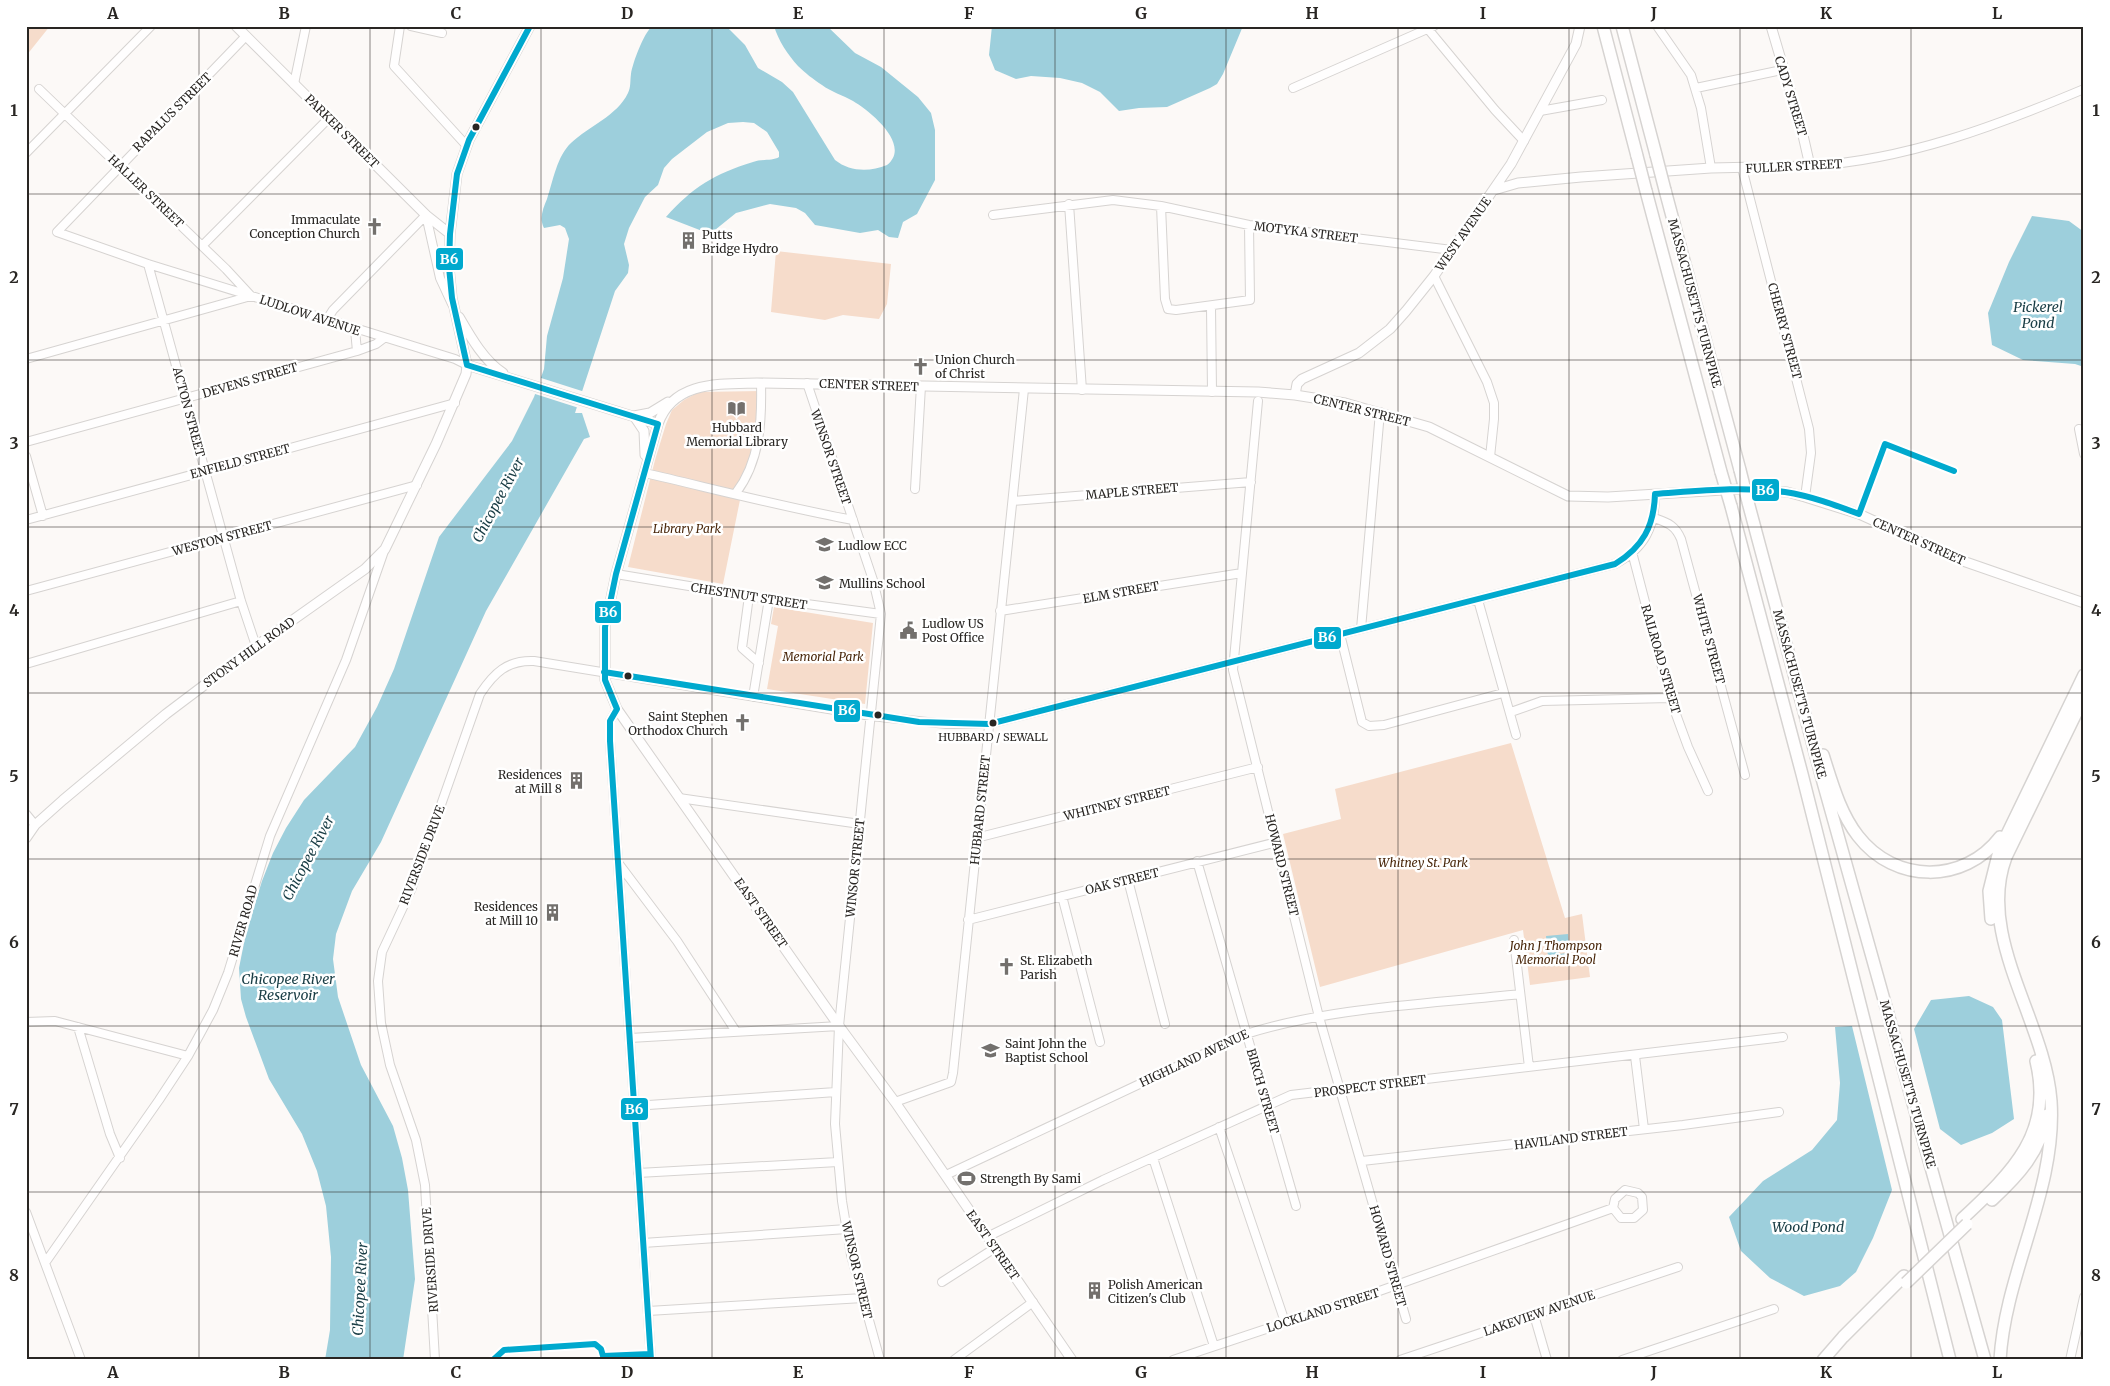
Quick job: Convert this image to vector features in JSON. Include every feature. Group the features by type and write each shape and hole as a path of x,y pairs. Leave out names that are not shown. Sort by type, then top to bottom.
{"highway":[{"name":"MASSACHUSETTS TURNPIKE","path":"1603,26 1802,774 1950,1360"},
{"name":"MASSACHUSETTS TURNPIKE","path":"1622,26 1748,502 1985,1360"},
{"path":"1781,623 1842,809 1859,837 1875,854 1894,865 1916,871 1953,869 1979,859 1991,848 2013,820"},
{"path":"1965,1221 2012,1170 2029,1144 2039,1117 2040,1084 2038,1068 1997,941 1989,902 1994,864 2013,820 2084,675"},
{"path":"2000,1360 2005,1321 2043,1183 2050,1142 2051,1100 2043,1058 2000,924 1997,890 1999,876 2006,856 2084,697"},
{"path":"1823,1360 1838,1342 1965,1221 2019,1174 2032,1157 2039,1143 2048,1104 2043,1058"},
{"path":"1829,1360 1905,1279"},
{"path":"1932,1292 1937,1330 1944,1360"}],"main road":[{"name":"PARKER STREET","path":"236,26 426,215 450,234"},
{"path":"467,365 454,308 449,267 450,234 457,174 466,145 530,26"},
{"name":"WEST AVENUE","path":"1295,395 1296,384 1302,379 1359,353 1390,329 1434,276 1494,190 1524,141 1576,44 1580,26"},
{"name":"CADY STREET","path":"1771,26 1782,70 1802,131 1810,166"},
{"name":"FULLER STREET","path":"1494,190 1518,183 1544,179 1711,168 1810,166"},
{"path":"454,308 471,337 491,363 510,377"},
{"name":"LUDLOW AVENUE","path":"467,365 634,416"},
{"name":"STONY HILL ROAD","path":"26,838 35,825 166,714 256,646 365,569 385,549 438,442 464,383 467,365"},
{"name":"CENTER STREET","path":"658,424 664,412 679,396 691,388 708,384 807,383 1024,389 1258,392 1295,395 1380,412 1429,427 1568,496 1608,497 1740,489 1787,492 1859,514 1960,560 2084,603"},
{"path":"634,416 652,412 679,396"},
{"path":"634,416 658,424"},
{"path":"634,416 644,434 645,473"},
{"name":"EAST STREET","path":"658,424 616,574 605,627 604,672 609,694 617,709 679,798 946,1175 1072,1360"}],"street":[{"path":"26,153 151,26"},
{"path":"294,84 306,26"},
{"path":"400,26 394,66 466,145"},
{"path":"411,26 442,33"},
{"path":"1657,26 1691,75 1696,88 1711,168"},
{"path":"1293,88 1431,27 1494,110 1524,141"},
{"name":"RAPALUS STREET","path":"57,232 119,165 246,36"},
{"path":"1696,88 1782,70"},
{"name":"HALLER STREET","path":"39,88 251,296"},
{"name":"FULLER STREET","path":"1810,166 1873,158 1972,134 2084,89"},
{"path":"1540,111 1602,100"},
{"path":"202,246 328,118"},
{"name":"CHERRY STREET","path":"1742,168 1809,428 1811,453 1805,497"},
{"name":"MOTYKA STREET","path":"993,215 1113,200 1161,206 1249,225 1452,250"},
{"path":"1069,204 1082,390"},
{"path":"1161,206 1165,299 1168,308 1176,310 1212,307 1250,300 1249,225"},
{"path":"426,215 440,278 454,308"},
{"path":"326,321 333,310 426,215"},
{"name":"LUDLOW AVENUE","path":"57,232 148,264 326,321 454,359 467,365"},
{"name":"ACTON STREET","path":"148,264 241,601 256,646"},
{"path":"1434,276 1487,382 1494,403 1490,457"},
{"path":"26,359 251,296"},
{"path":"1212,307 1212,392"},
{"path":"355,330 357,351"},
{"name":"DEVENS STREET","path":"26,442 357,351 376,344 384,338"},
{"path":"736,493 751,468 760,433 761,383"},
{"name":"WINSOR STREET","path":"807,383 880,602 881,614 839,1026 836,1092 838,1162 847,1229 880,1360"},
{"path":"915,490 921,386"},
{"name":"HUBBARD STREET","path":"895,1102 951,1082 1024,389"},
{"name":"HOWARD STREET","path":"1258,401 1233,670 1319,1017 1406,1319"},
{"name":"ENFIELD STREET","path":"26,520 454,403"},
{"path":"1361,629 1380,412"},
{"path":"2079,429 2084,454"},
{"path":"26,456 43,516"},
{"path":"645,473 736,493 804,511 853,520"},
{"name":"MAPLE STREET","path":"1012,501 1251,482"},
{"name":"WESTON STREET","path":"26,591 417,485"},
{"path":"1654,518 1655,494"},
{"name":"RIVERSIDE DRIVE","path":"435,1360 425,1185 416,1140 390,1065 381,1023 378,981 382,952 414,882 480,694 492,675 508,666 527,661 871,716 946,724 989,724 1615,564 1632,552 1649,532 1654,518"},
{"name":"WHITE STREET","path":"1654,518 1670,523 1676,528 1681,539 1745,776"},
{"name":"RIVER ROAD","path":"45,1263 120,1158 188,1056 213,1010 228,973 270,836 346,660 385,549"},
{"name":"RAILROAD STREET","path":"1632,552 1670,698 1688,747 1708,791"},
{"name":"ELM STREET","path":"1000,611 1242,573"},
{"name":"CHESTNUT STREET","path":"616,574 749,596 881,614"},
{"path":"749,596 742,648 759,663"},
{"path":"753,697 769,599"},
{"path":"1478,600 1516,735"},
{"path":"26,664 241,601"},
{"path":"1340,634 1362,722 1369,726 1384,725 1503,693"},
{"path":"1511,712 1542,701 1670,698"},
{"path":"617,709 610,724 651,1360"},
{"name":"WHITNEY STREET","path":"976,838 1258,767"},
{"path":"679,798 860,824"},
{"path":"26,814 35,825"},
{"name":"OAK STREET","path":"968,920 1277,842"},
{"name":"BIRCH STREET","path":"1197,861 1296,1206"},
{"path":"618,864 678,941 735,1030"},
{"path":"1128,880 1165,1024"},
{"path":"1062,896 1100,1042"},
{"path":"1514,940 1529,1067"},
{"name":"HIGHLAND AVENUE","path":"946,1175 1246,1034 1272,1025 1319,1017 1520,994"},
{"path":"26,1022 55,1021 188,1056"},
{"path":"630,1038 735,1030 839,1026"},
{"path":"78,1027 110,1134 120,1158"},
{"name":"PROSPECT STREET","path":"987,1237 1291,1095 1635,1056 1783,1037"},
{"path":"1635,1056 1644,1129"},
{"path":"634,1106 836,1092"},
{"name":"HAVILAND STREET","path":"1362,1161 1743,1118 1779,1112"},
{"path":"1219,1127 1285,1322"},
{"path":"1153,1158 1214,1346"},
{"path":"638,1173 838,1162"},
{"name":"LOCKLAND STREET","path":"1173,1360 1396,1285 1613,1208"},
{"path":"26,1212 81,1360"},
{"path":"643,1243 847,1229"},
{"path":"942,1282 995,1248"},
{"name":"LAKEVIEW AVENUE","path":"1400,1360 1678,1267"},
{"path":"2070,1360 2084,1297"},
{"path":"648,1312 863,1298"},
{"path":"954,1360 1034,1302"},
{"path":"1622,1360 1774,1309"},
{"path":"1534,1315 1548,1360"}],"green space":[{"path":"26,26 50,26 26,56"},
{"path":"776,251 891,264 887,304 879,319 843,315 825,320 771,312"},
{"name":"Library Park","path":"761,391 758,443 736,493 741,495 723,584 628,567 655,460 672,410 684,400 699,392"},
{"name":"Memorial Park","path":"774,607 873,623 865,704 767,689 778,626 771,624"},
{"name":"Whitney St. Park","path":"1511,743 1565,918 1582,914 1590,977 1530,985 1523,930 1320,987 1283,834 1341,819 1335,789"}],"water":[{"path":"652,26 726,26 745,45 758,68 782,82 793,92 835,160 847,167 860,170 874,169 887,165 893,157 895,148 886,129 869,112 849,99 833,92 800,68 784,47 774,26 827,26 855,53 881,67 918,97 931,113 935,130 935,180 917,214 903,222 898,238 889,237 878,230 860,233 815,225 805,213 796,208 770,204 736,213 710,234 666,217 686,197 715,177 753,162 779,157 779,152 767,132 754,123 743,122 728,123 707,132 672,159 664,168 658,185 645,197 629,228 624,244 629,265 628,273 615,291 575,413 582,413 590,437 584,439 486,611 381,842 352,891 336,934 333,959 338,997 361,1065 393,1126 402,1158 408,1190 415,1279 403,1360 325,1360 330,1330 331,1257 326,1206 317,1171 302,1134 269,1079 246,1017 241,999 239,968 246,933 262,881 273,853 286,828 304,800 355,747 377,707 394,669 439,537 512,441 534,397 544,369 547,336 563,278 569,239 565,228 560,225 544,228 542,213 544,206 559,162 566,148 617,108 628,93 636,56"},
{"path":"992,26 1243,26 1217,84 1167,107 1119,111 1100,92 1082,83 1060,78 1031,76 1016,79 995,70 989,55"},
{"name":"Pickerel Pond","path":"2032,216 2069,221 2084,232 2084,367 2075,364 2023,360 1992,345 1988,313 2009,262"},
{"path":"1568,934 1569,946 1558,948 1559,954 1567,953 1568,959 1551,960 1548,957 1546,936"},
{"path":"1969,996 1993,1007 2002,1020 2014,1119 1992,1133 1961,1145 1940,1129 1914,1029 1931,1000"},
{"name":"Wood Pond","path":"1852,1026 1892,1190 1873,1238 1856,1272 1840,1286 1804,1296 1770,1278 1741,1251 1729,1217 1763,1181 1812,1150 1837,1120 1840,1083 1835,1027"}],"pier":[{"path":"538,377 585,392 579,408 532,393"}],"transit line":[{"name":"B6","path":"530,26 469,140 457,174 450,234 449,267 452,298 467,365 658,424 616,574 605,627 605,680 617,709 610,721 610,741 651,1360"},
{"name":"B6","path":"604,672 919,722 989,724 1615,564 1633,550 1645,535 1652,516 1655,494 1720,490 1769,490 1804,496 1859,514 1885,444 1954,471"},
{"name":"B6","path":"493,1360 504,1350 595,1344 601,1349 603,1356 650,1354"}],"place":[{"name":"Immaculate Conception Church","path":"374,226"},
{"name":"Putts Bridge Hydro","path":"688,241"},
{"name":"Union Church of Christ","path":"921,366"},
{"name":"Hubbard Memorial Library","path":"737,408"},
{"name":"Ludlow ECC","path":"824,545"},
{"name":"Mullins School","path":"825,583"},
{"name":"Ludlow US Post Office","path":"908,630"},
{"name":"Saint Stephen Orthodox Church","path":"742,723"},
{"name":"HUBBARD / SEWALL","path":"993,723"},
{"name":"Residences at Mill 8","path":"576,781"},
{"name":"Residences at Mill 10","path":"552,913"},
{"name":"St. Elizabeth Parish","path":"1006,967"},
{"name":"Saint John the Baptist School","path":"991,1050"},
{"name":"Strength By Sami","path":"966,1178"},
{"name":"Polish American Citizen's Club","path":"1094,1291"}],"water label":[{"name":"Chicopee River","path":"498,500"},
{"name":"Chicopee River","path":"308,858"},
{"name":"Chicopee River Reservoir","path":"288,988"},
{"name":"Chicopee River","path":"360,1289"}],"park label":[{"name":"John J Thompson Memorial Pool","path":"1556,952"}]}
